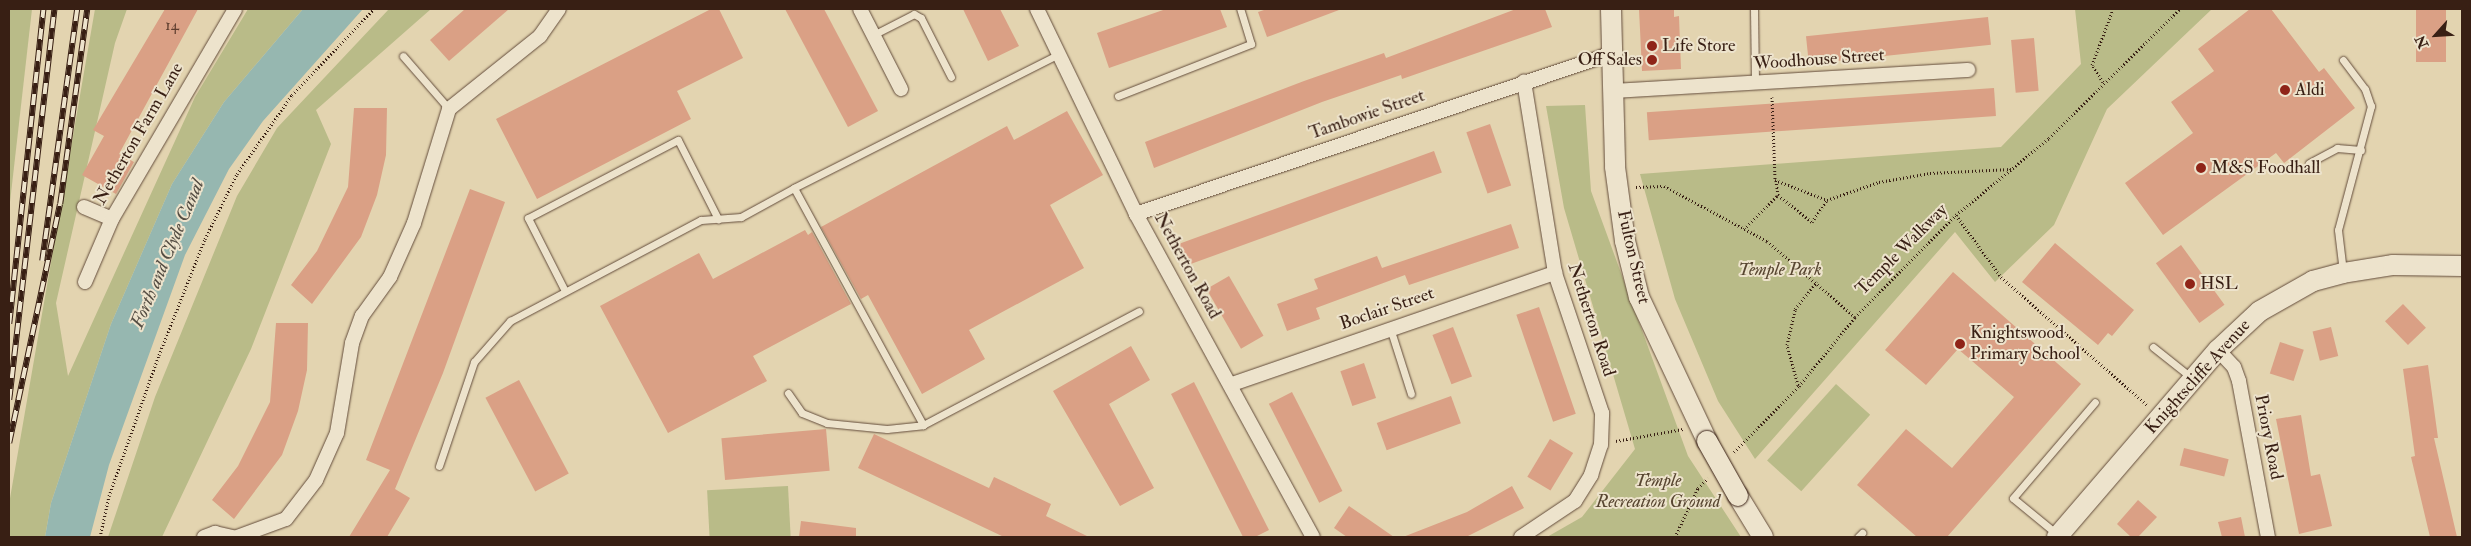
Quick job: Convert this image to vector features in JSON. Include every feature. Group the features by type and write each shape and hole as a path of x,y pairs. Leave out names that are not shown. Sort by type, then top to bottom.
{"street":[{"name":"Netherton Farm Lane","path":"85,282 112,219 234,9"},
{"path":"237,537 286,519 316,480 337,433 352,343 362,316 390,278 414,223 449,109 540,36 559,9"},
{"path":"860,9 900,89"},
{"name":"Netherton Road","path":"1037,9 1136,214 1232,384 1313,537"},
{"name":"Fulton Street","path":"1611,9 1610,54 1618,187 1639,297 1706,441 1763,537"},
{"name":"Tambowie Street","path":"1136,214 1524,81 1610,54"},
{"name":"Woodhouse Street","path":"1612,91 1968,70"},
{"name":"Netherton Road","path":"1521,537 1575,501 1591,475 1601,445 1602,414 1555,273 1524,81"},
{"path":"84,207 112,219"},
{"name":"Knightscliffe Avenue","path":"2058,536 2218,350 2260,312 2313,282 2343,273 2393,265 2462,266"},
{"name":"Boclair Street","path":"1232,384 1389,327 1555,273"},
{"name":"Priory Road","path":"2218,350 2234,366 2239,381 2268,537"},
{"path":"204,537 216,533 233,537"}],"lane":[{"path":"1118,96 1251,44 1240,9"},
{"path":"1754,9 1755,83"},
{"path":"873,34 914,14 921,18 952,77"},
{"path":"439,466 474,362 491,336 510,321 701,220 741,217 794,188 1058,54"},
{"path":"404,56 449,109"},
{"path":"2343,60 2365,89 2371,106 2361,150 2338,230 2336,244 2343,273"},
{"path":"565,291 528,218 678,140 718,219"},
{"path":"2309,163 2337,148 2361,150"},
{"path":"794,188 923,425"},
{"path":"788,394 802,413 827,424 887,429 923,425 1139,312"},
{"path":"1389,327 1411,394"},
{"path":"2153,347 2193,380"},
{"path":"2058,536 2013,498 2095,402"}],"path":[{"path":"100,537 108,496 159,355 205,239 237,174 292,95 374,9"},
{"path":"2104,82 2092,64 2113,9"},
{"name":"Temple Walkway","path":"1731,454 1799,386 1855,317 1956,215 2012,169 2180,9"},
{"path":"1771,83 1778,195 1812,222 1827,200 1879,182 1930,173 2012,169"},
{"path":"1776,180 1827,200"},
{"path":"1618,187 1664,186 1767,241 1817,282 1855,317"},
{"path":"1744,229 1778,195"},
{"path":"1956,215 2001,277 2160,417"},
{"path":"1799,386 1787,345 1796,309 1817,282"},
{"path":"1601,445 1672,434"},
{"path":"1674,537 1698,488 1711,475"}],"green space":[{"path":"9,9 32,9 9,211"},
{"path":"95,9 127,9 115,43 56,303 68,376 195,97 248,9 303,9 224,102 172,184 111,324 51,503 45,537 9,537 9,504"},
{"path":"389,9 431,9 316,110 331,144 251,349 162,537 108,537 155,397 237,196 277,128"},
{"name":"Temple Park","path":"2075,9 2212,9 2107,109 2054,225 1995,282 1955,232 1755,459 1718,401 1675,299 1640,174 2001,147 2081,64"},
{"name":"Temple Recreation Ground","path":"1585,105 1591,191 1688,456 1741,537 1547,537 1582,517 1635,449 1564,208 1546,106"},
{"path":"1836,384 1870,415 1801,491 1767,461"},
{"path":"788,486 791,537 710,537 707,490"}],"water":[{"name":"Forth and Clyde Canal","path":"303,9 363,9 263,121 229,169 185,255 109,465 90,537 45,537 51,503 111,324 172,184 224,102"}],"building":[{"path":"165,9 198,9 119,154 134,162 116,194 82,175 104,136 93,130"},
{"path":"465,9 509,9 449,61 430,40"},
{"path":"711,9 719,9 743,58 677,91 691,119 537,199 496,119"},
{"path":"785,9 824,9 878,111 848,127"},
{"path":"963,9 1000,9 1019,46 988,61"},
{"path":"1166,9 1220,9 1227,27 1109,68 1097,33"},
{"path":"1267,9 1339,10 1267,37 1258,12"},
{"path":"1516,9 1545,9 1552,27 1402,79 1401,75 1322,102 1154,168 1145,142 1304,81 1384,53 1386,58"},
{"path":"1639,9 1674,9 1674,17 1679,16 1681,69 1642,71"},
{"path":"2250,9 2271,9 2319,72 2324,68 2355,108 2284,163 2276,153 2163,235 2125,183 2193,133 2171,102 2214,71 2198,49"},
{"path":"2416,9 2446,9 2446,62 2416,62"},
{"path":"1988,17 1991,45 1809,64 1806,36"},
{"path":"2034,38 2039,91 2016,93 2011,40"},
{"path":"1994,88 1996,116 1649,140 1647,112"},
{"path":"354,108 387,108 386,155 377,195 361,237 312,304 291,285 317,251 348,187"},
{"path":"1067,111 1103,175 1050,205 1084,268 969,330 985,359 922,394 868,295 861,299 821,227 1007,126 1014,140"},
{"path":"1490,124 1511,185 1488,194 1466,132"},
{"path":"1434,151 1442,173 1187,265 1179,244"},
{"path":"470,189 505,202 443,373 395,489 410,498 387,537 349,537 390,470 366,460"},
{"path":"1511,224 1519,248 1409,285 1405,275 1316,308 1320,319 1287,331 1277,304 1318,289 1314,279 1377,256 1382,268"},
{"path":"805,230 808,235 812,232 851,304 753,356 767,381 668,433 600,306 699,253 713,279"},
{"path":"2055,243 2134,310 2112,336 2108,333 2098,345 2022,282"},
{"name":"HSL","path":"2181,245 2224,305 2199,323 2156,263"},
{"path":"1953,272 2081,384 1947,537 1917,537 1857,485 1906,429 1952,468 2014,397 1958,349 1926,385 1885,350"},
{"path":"1229,276 1264,336 1241,349 1206,289"},
{"path":"2403,304 2426,328 2408,345 2385,321"},
{"path":"1539,307 1576,414 1553,422 1516,315"},
{"path":"276,323 308,323 307,370 298,411 282,455 234,519 212,500 238,466 270,402"},
{"path":"1453,327 1472,376 1451,384 1432,335"},
{"path":"2331,327 2338,356 2320,361 2313,332"},
{"path":"2280,342 2304,350 2294,381 2270,373"},
{"path":"1131,346 1150,380 1109,404 1154,488 1120,506 1053,391"},
{"path":"1364,363 1376,398 1352,406 1340,371"},
{"path":"2428,365 2438,438 2434,438 2457,537 2430,537 2411,457 2415,456 2403,369"},
{"path":"519,380 569,474 535,491 485,398"},
{"path":"1194,382 1269,530 1255,537 1243,537 1171,394"},
{"path":"1292,392 1342,491 1319,503 1269,404"},
{"path":"1451,396 1461,423 1387,450 1377,423"},
{"path":"2301,415 2311,476 2320,474 2332,526 2299,534 2276,419"},
{"path":"826,429 830,471 725,480 721,438"},
{"path":"874,434 989,488 994,477 1051,504 1046,516 1089,537 1004,537 858,468"},
{"path":"1550,439 1573,453 1550,491 1527,477"},
{"path":"2184,448 2229,459 2224,477 2180,465"},
{"path":"1512,486 1524,508 1466,537 1403,537 1467,512"},
{"path":"2138,500 2157,517 2138,537 2131,537 2117,524"},
{"path":"1349,506 1394,537 1347,537 1334,528"},
{"path":"2241,517 2245,537 2222,537 2218,522"},
{"path":"801,521 856,528 856,537 799,537"}],"railway":[{"path":"9,324 43,9"},
{"path":"9,400 54,9"},
{"path":"42,261 77,9"},
{"path":"9,443 60,204 87,9"}],"place":[{"name":"Life Store","path":"1652,46"},
{"name":"Off Sales","path":"1652,60"},
{"name":"Aldi","path":"2285,90"},
{"name":"M&S Foodhall","path":"2201,168"},
{"name":"HSL","path":"2190,284"},
{"name":"Knightswood Primary School","path":"1960,344"}]}
